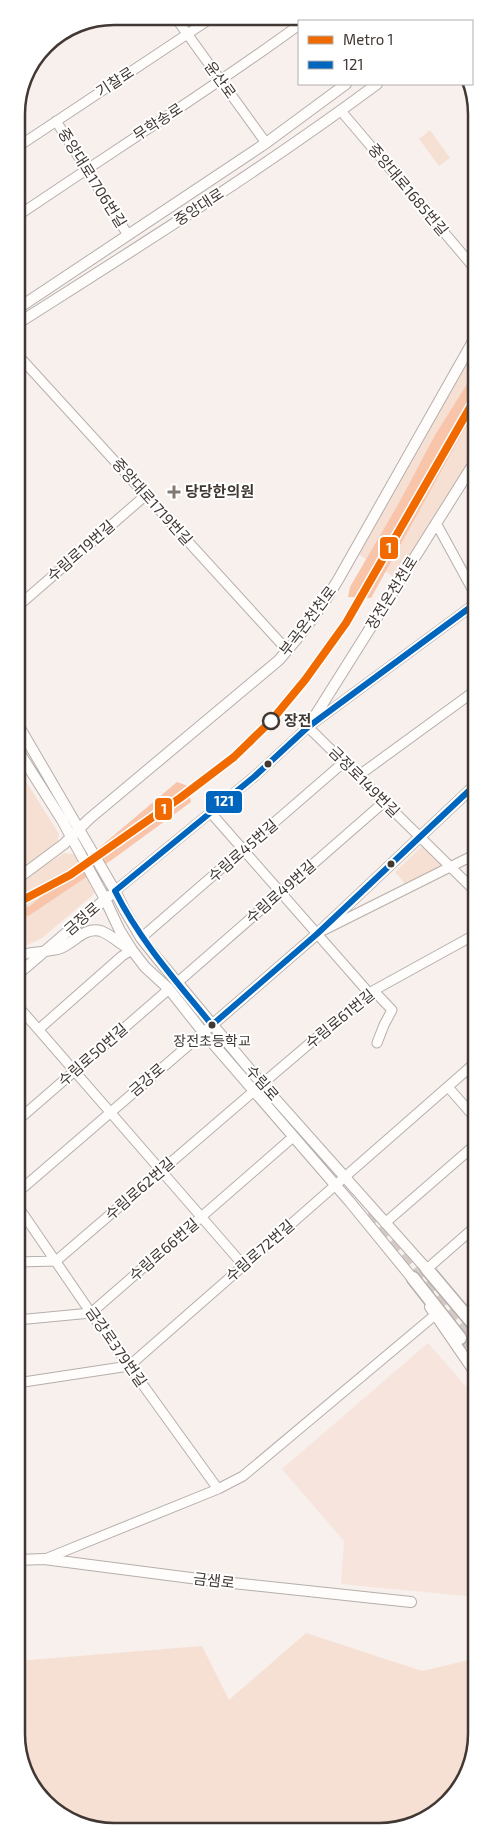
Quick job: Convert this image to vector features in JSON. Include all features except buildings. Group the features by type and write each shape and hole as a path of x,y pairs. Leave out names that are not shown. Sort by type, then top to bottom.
{"highway":[{"path":"427,1269 468,1309"},
{"path":"414,1278 439,1316 460,1338"}],"main road":[{"name":"중앙대로","path":"25,303 266,143 345,85"},
{"name":"중앙대로","path":"25,318 275,157 376,85"},
{"name":"부곡온천천로","path":"25,873 73,839 278,660 287,650 321,608 338,580 468,350"},
{"name":"장전온천천로","path":"308,727 468,474"},
{"name":"수림로","path":"25,736 116,891 141,938 262,1084 427,1269"},
{"name":"수림로","path":"25,762 73,839 106,899 120,932 132,950 145,967 169,989 292,1137 336,1185 414,1278"},
{"name":"금강로","path":"212,1025 317,934 468,791"},
{"name":"금정로","path":"25,968 116,891"},
{"path":"45,952 61,948 74,938 89,931 100,931 132,950"},
{"path":"439,1316 468,1361"},
{"name":"금샘로","path":"25,1560 44,1559 214,1581 411,1602"}],"street":[{"name":"윤산로","path":"181,25 266,143"},
{"name":"기찰로","path":"25,142 202,25"},
{"name":"무학송로","path":"25,211 221,81 298,26"},
{"name":"중앙대로1685번길","path":"341,110 468,261"},
{"name":"중앙대로1706번길","path":"56,121 128,235"},
{"name":"중앙대로1719번길","path":"25,364 287,650"},
{"name":"수림로19번길","path":"25,600 146,495"},
{"path":"436,523 468,581"},
{"name":"금정로","path":"116,891 255,776 308,727 468,609"},
{"path":"358,776 468,696"},
{"name":"금정로149번길","path":"308,727 468,884"},
{"name":"수림로45번길","path":"141,938 344,762"},
{"name":"수림로49번길","path":"178,982 384,802"},
{"path":"211,813 317,934 372,992 392,1010 384,1025 378,1043"},
{"path":"317,934 468,858"},
{"name":"수림로61번길","path":"262,1084 372,992 468,938"},
{"path":"39,1029 122,956 132,950"},
{"path":"25,954 45,952"},
{"name":"수림로50번길","path":"25,1114 169,989"},
{"path":"25,1014 244,1266"},
{"name":"금강로","path":"25,1186 212,1025"},
{"name":"수림로72번길","path":"130,1366 468,1069"},
{"path":"448,1087 468,1110"},
{"name":"수림로62번길","path":"56,1261 254,1091"},
{"name":"수림로66번길","path":"92,1313 292,1137"},
{"path":"385,1223 468,1151"},
{"name":"금강로379번길","path":"25,1216 218,1489"},
{"path":"427,1269 468,1233"},
{"path":"25,1262 56,1261"},
{"path":"25,1319 92,1313"},
{"path":"44,1559 218,1489 244,1476 439,1316"},
{"path":"25,1381 130,1366"}],"shaded area":[{"path":"430,130 450,158 439,166 419,139"},
{"path":"468,360 468,464 397,579 361,556 358,551"},
{"path":"468,383 468,422 371,598 348,597 350,587 400,501 435,435"},
{"path":"25,780 59,834 57,844 25,867"},
{"path":"177,782 188,786 191,802 113,859 25,917 25,908 30,906"},
{"path":"422,846 443,866 406,885 395,872"},
{"path":"64,853 74,854 94,887 94,894 42,938 25,946 25,878"},
{"path":"428,1343 468,1389 468,1596 341,1584 344,1541 282,1469"},
{"path":"306,1633 422,1671 468,1660 468,1740 465,1757 459,1774 442,1797 419,1814 397,1821 379,1823 114,1823 85,1818 74,1814 60,1805 37,1779 28,1757 25,1734 25,1660 202,1646 229,1700"}],"tunnel":[{"path":"78,841 112,894"},
{"path":"370,1212 468,1333"},
{"path":"460,1338 468,1350"}],"metro line":[{"name":"1","path":"25,899 70,875 180,798 234,757 271,721 305,680 346,623 468,411"}],"transit line":[{"name":"121","path":"468,609 308,727 255,776 115,891 147,944 212,1025 317,934 468,792"}],"place":[{"name":"당당한의원","path":"174,492"},
{"name":"장전","path":"271,721"},
{"name":"장전초등학교","path":"212,1025"}]}
